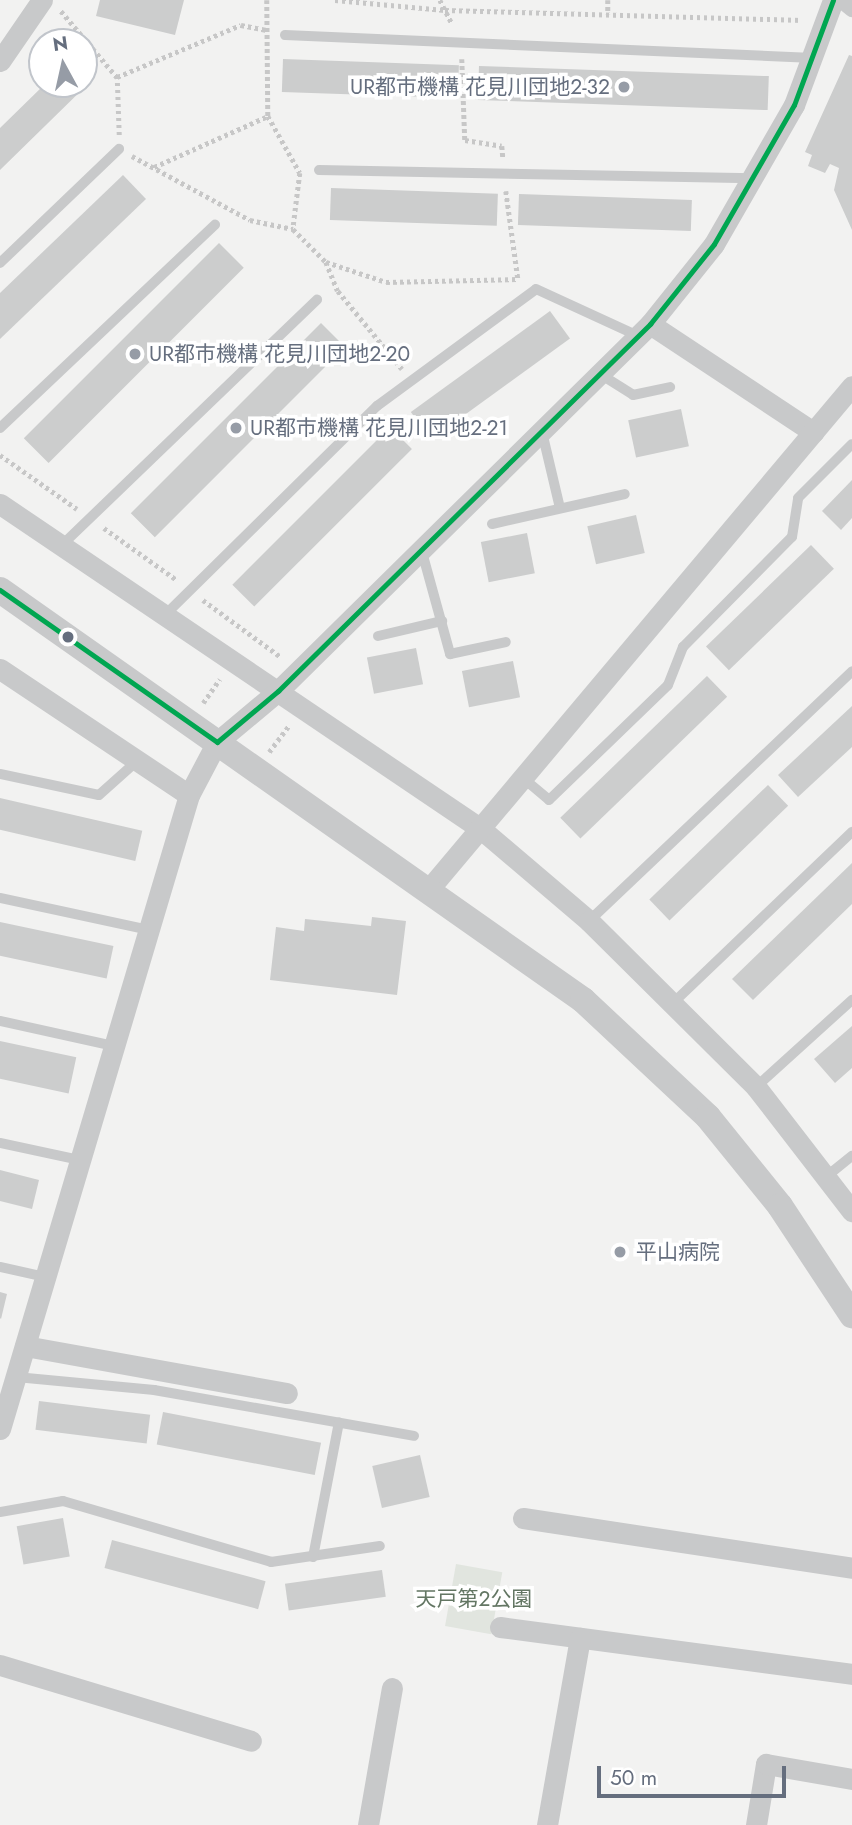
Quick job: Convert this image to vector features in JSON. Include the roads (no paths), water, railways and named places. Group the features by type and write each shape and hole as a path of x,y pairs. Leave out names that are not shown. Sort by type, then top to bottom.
{"street":[{"path":"0,61 42,0"},
{"path":"0,1429 9,1387 25,1346 189,795 217,742 278,691 422,552 644,330 714,244 752,178 840,8"},
{"path":"644,330 813,432"},
{"path":"429,889 852,386"},
{"path":"0,504 481,829 589,921 756,1087 852,1211"},
{"path":"0,590 429,889 583,1000 708,1117 780,1206 852,1315"},
{"path":"0,669 189,795"},
{"path":"25,1346 287,1393"},
{"path":"523,1518 852,1569"},
{"path":"500,1627 852,1674"},
{"path":"548,1825 580,1638"},
{"path":"0,1665 251,1741"},
{"path":"368,1825 392,1688"},
{"path":"756,1825 766,1764 852,1779"}],"lane":[{"path":"285,35 813,58"},
{"path":"0,263 119,149"},
{"path":"319,170 752,178"},
{"path":"0,428 215,225"},
{"path":"164,615 377,406 536,289 644,330"},
{"path":"62,545 317,300"},
{"path":"600,374 633,395 670,387"},
{"path":"542,432 560,508"},
{"path":"523,778 549,800 668,685 683,647 792,537 798,498 852,444"},
{"path":"492,524 625,494"},
{"path":"422,552 450,654 506,642"},
{"path":"378,636 442,621"},
{"path":"589,921 852,671"},
{"path":"0,774 99,794 112,789 137,761"},
{"path":"673,1003 852,832"},
{"path":"0,898 149,930"},
{"path":"756,1087 852,1000"},
{"path":"0,1021 114,1046"},
{"path":"0,1143 80,1160"},
{"path":"827,1176 852,1156"},
{"path":"0,1267 45,1277"},
{"path":"9,1387 154,1390 414,1436"},
{"path":"313,1557 339,1422"},
{"path":"0,1512 63,1501 260,1560 313,1557 380,1546"}],"place":[{"name":"UR都市機構 花見川団地2-32","path":"624,87"},
{"name":"UR都市機構 花見川団地2-20","path":"135,354"},
{"name":"UR都市機構 花見川団地2-21","path":"236,428"},
{"name":"平山病院","path":"620,1252"}],"park label":[{"name":"天戸第2公園","path":"474,1599"}]}
